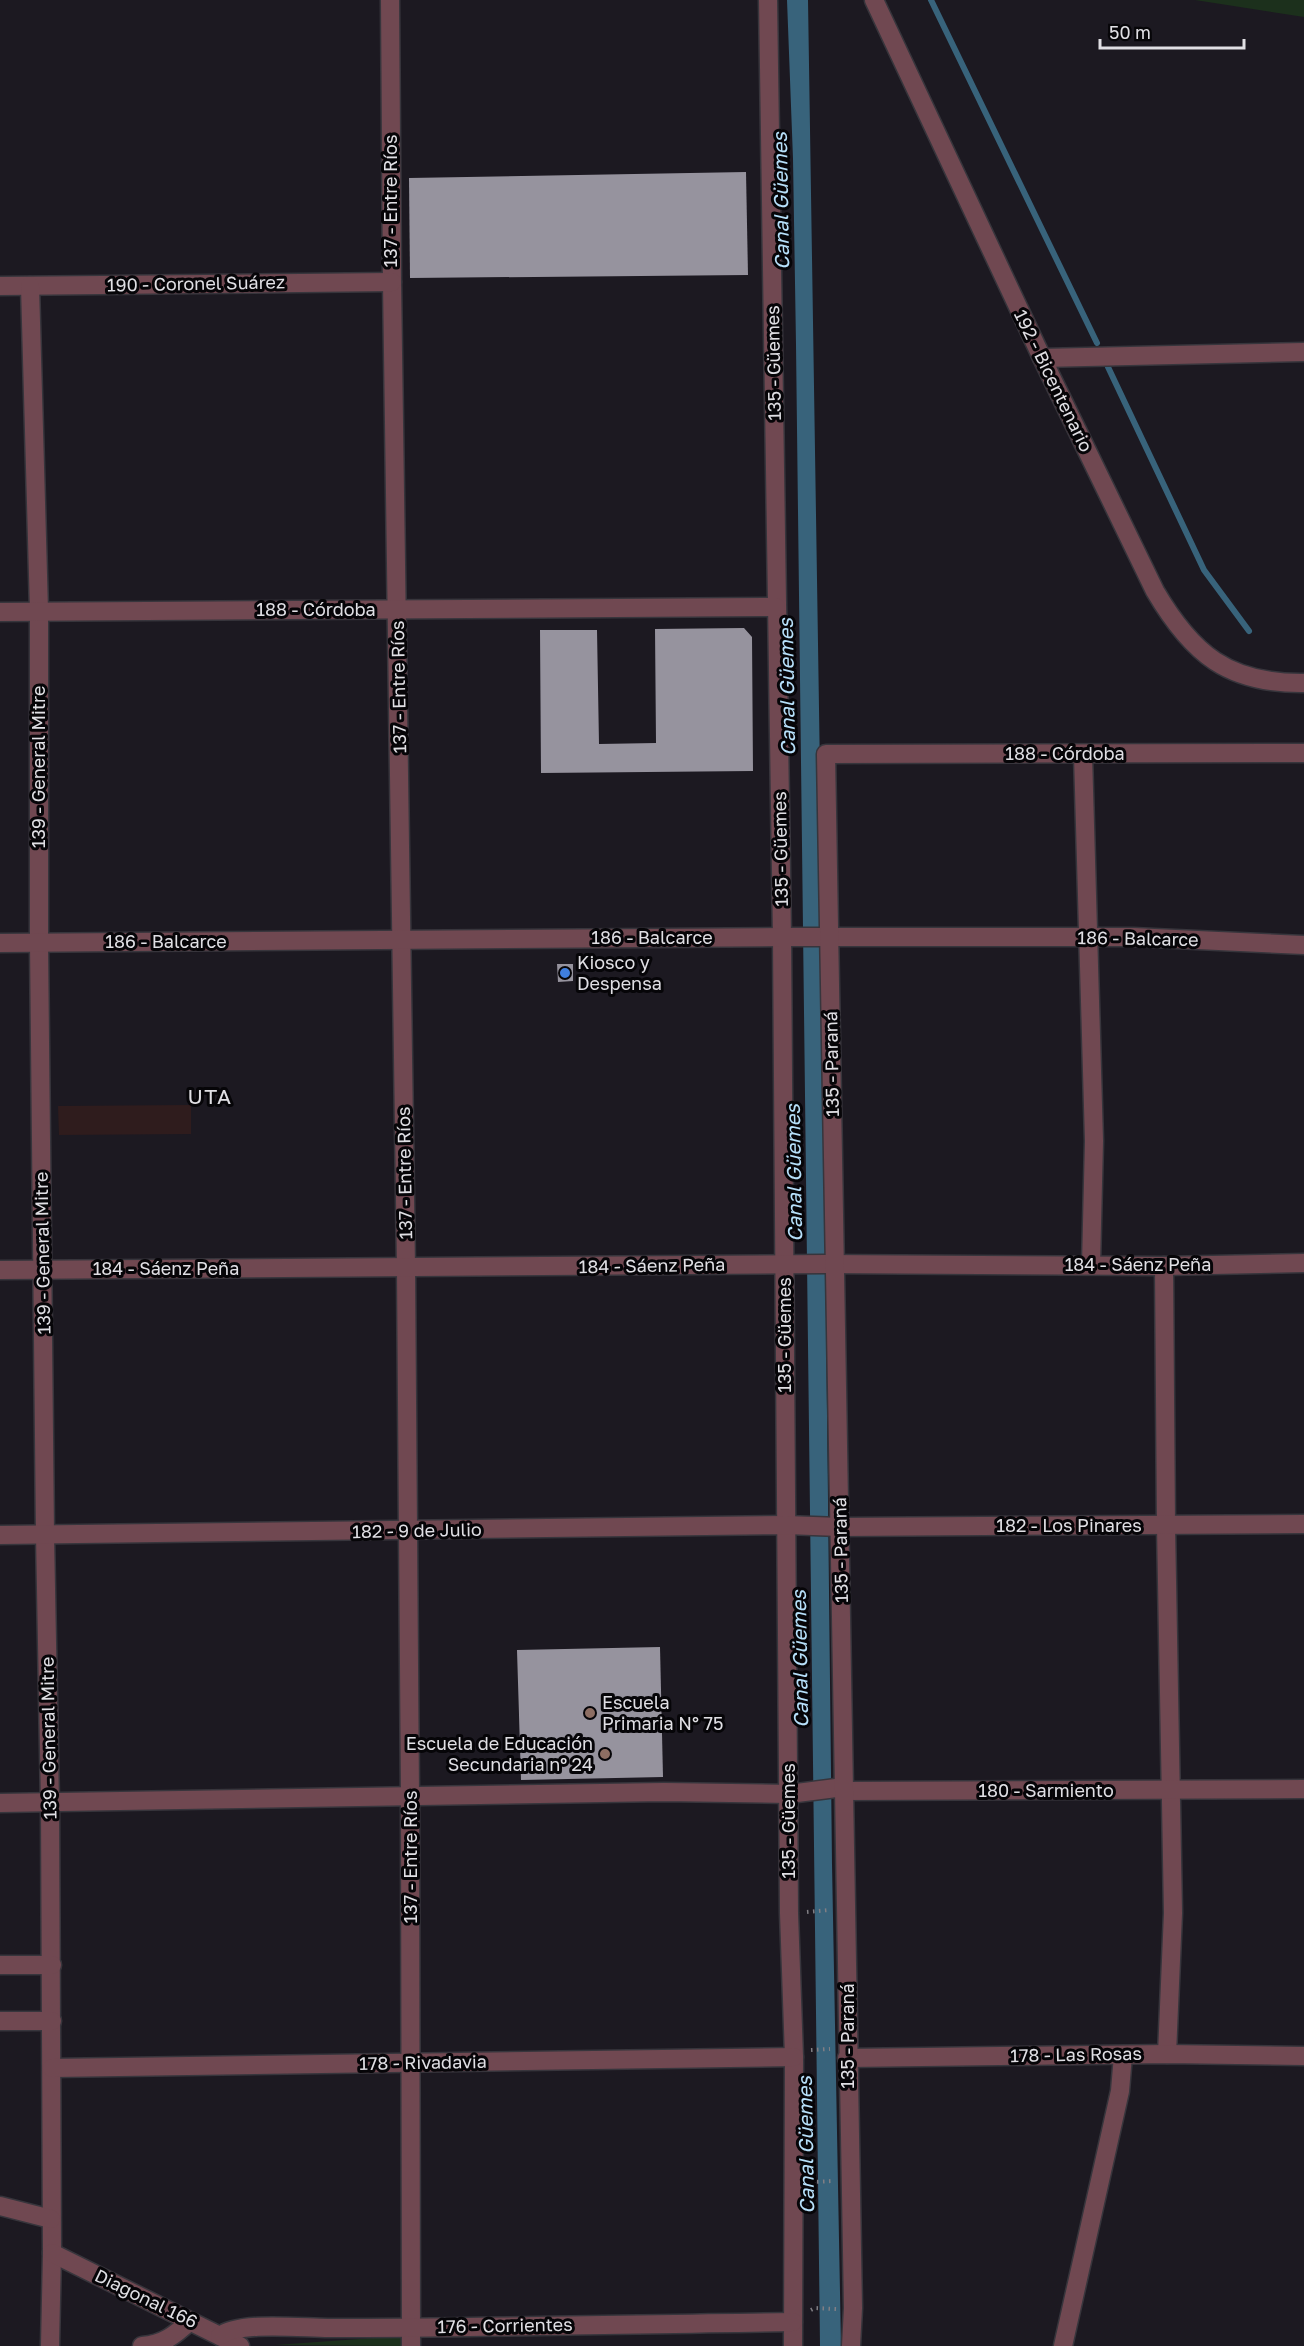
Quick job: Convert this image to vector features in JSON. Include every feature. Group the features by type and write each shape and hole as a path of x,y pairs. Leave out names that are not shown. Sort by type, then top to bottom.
{"street":[{"name":"137 - Entre Ríos","path":"390,0 406,1268 411,2346"},
{"name":"135 - Güemes","path":"768,0 776,607 786,937 792,1265 790,1525 796,1793 789,1912 802,2053 793,2346"},
{"name":"192 - Bicentenario","path":"874,0 1042,358 1155,591 1184,636 1200,652 1240,675 1272,682 1304,683"},
{"name":"190 - Coronel Suárez","path":"0,286 392,282"},
{"name":"139 - General Mitre","path":"30,286 39,611 39,943 52,1965 50,2346"},
{"path":"1042,358 1304,352"},
{"name":"188 - Córdoba","path":"0,612 776,607"},
{"name":"188 - Córdoba","path":"826,754 1304,753"},
{"name":"135 - Paraná","path":"826,754 825,937 829,1264 837,1526 843,2053 853,2308 851,2346"},
{"path":"1083,755 1094,1141 1091,1265"},
{"name":"186 - Balcarce","path":"0,943 786,937 1134,937 1304,945"},
{"name":"184 - Sáenz Peña","path":"0,1270 829,1264 1164,1266 1304,1263"},
{"path":"1164,1266 1173,1913 1167,2055"},
{"name":"182 - Los Pinares","path":"837,1526 1304,1524"},
{"name":"182 - 9 de Julio","path":"0,1535 837,1526"},
{"name":"180 - Sarmiento","path":"0,1803 664,1792 796,1793 841,1790 1304,1789"},
{"path":"0,1965 52,1965"},
{"path":"0,2021 52,2021"},
{"name":"178 - Rivadavia","path":"52,2068 411,2063 802,2053"},
{"name":"178 - Las Rosas","path":"843,2053 1304,2056"},
{"path":"1063,2346 1120,2091 1123,2055"},
{"path":"0,2206 51,2219"},
{"name":"Diagonal 166","path":"52,2253 240,2346"},
{"path":"142,2346 155,2345 172,2338 190,2321"},
{"name":"176 - Corrientes","path":"220,2336 227,2331 257,2328 793,2322"},
{"path":"254,2346 257,2328"}],"path":[{"path":"810,1912 839,1908"},
{"path":"802,2053 843,2053"},
{"path":"814,2182 843,2180"},
{"path":"815,2308 845,2310"}],"shaded area":[{"path":"191,1105 191,1134 59,1135 58,1106"}],"green space":[{"path":"1195,0 1304,0 1304,17"},
{"path":"401,2336 402,2346 275,2345"}],"water":[{"name":"Canal Güemes","path":"787,0 808,0 820,772 832,1864 841,2346 820,2346 796,345 793,159"}],"building":[{"path":"746,172 748,275 410,278 409,178"},
{"path":"744,628 752,637 753,771 541,773 540,630 597,630 599,744 656,743 655,629"},
{"name":"Kiosco y Despensa","path":"557,964 573,964 573,981 558,982"},
{"name":"Escuela Primaria N° 75","path":"660,1647 663,1777 521,1780 517,1650"}],"waterway":[{"path":"931,0 1097,343"},
{"path":"1108,367 1204,570 1249,631"}],"place":[{"name":"Kiosco y Despensa","path":"565,973"},
{"name":"Escuela Primaria N° 75","path":"590,1713"},
{"name":"Escuela de Educación Secundaria nº 24","path":"605,1754"}],"district":[{"name":"UTA","path":"210,1097"}]}
